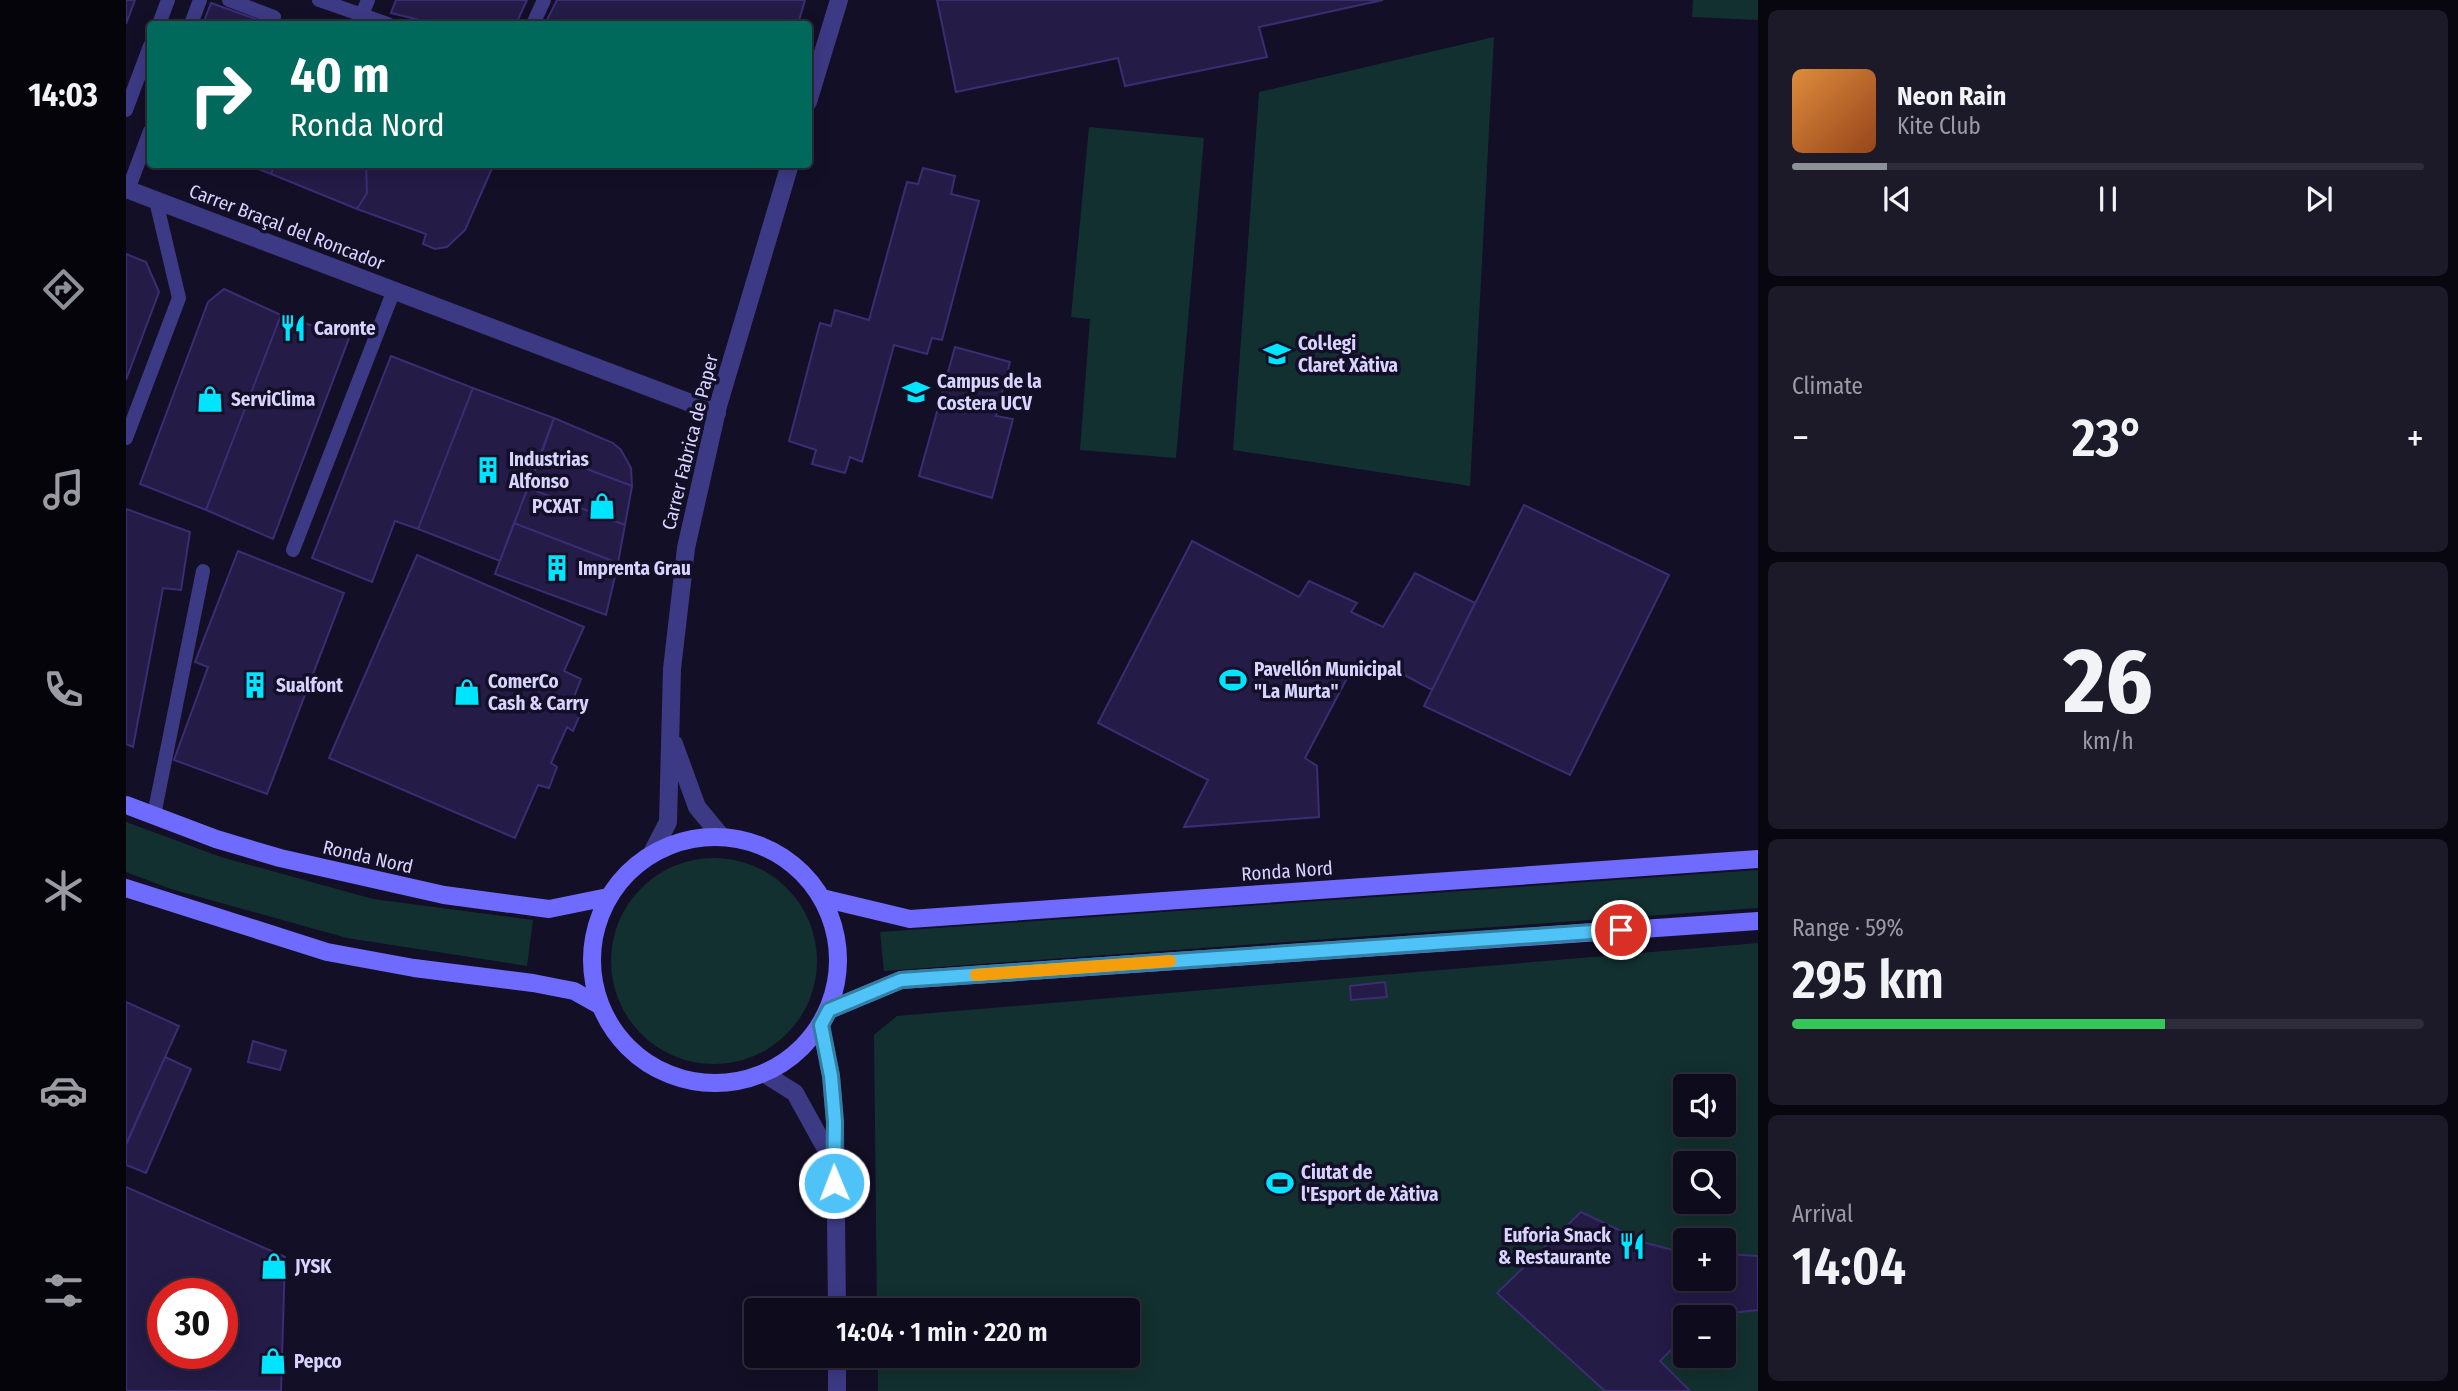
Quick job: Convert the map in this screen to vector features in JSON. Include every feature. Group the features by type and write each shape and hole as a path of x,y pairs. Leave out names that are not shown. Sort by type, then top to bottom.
{"main road":[{"name":"Ronda Nord","path":"126,805 280,858 444,895 549,909 608,897"},
{"path":"721,836 761,845 796,867 822,898 836,934 839,972 825,1017 797,1054 765,1074 733,1083 711,1084 667,1075 638,1058 615,1034 599,1005 591,968 594,931 608,897 626,872 652,853 685,840 721,836"},
{"name":"Ronda Nord","path":"822,898 911,919 1758,859"},
{"path":"126,888 327,952 573,990 599,1005"},
{"path":"825,1017 901,980 1758,920"}],"street":[{"path":"812,89 839,0"},
{"name":"Carrer Fabrica de Paper","path":"652,853 667,822 672,669 680,584 694,508 717,413 789,168"},
{"name":"Carrer Braçal del Roncador","path":"127,190 717,413"},
{"name":"Carrer Fabrica de Paper","path":"671,737 697,807 721,836"},
{"path":"825,1017 835,1122 833,1162 837,1298"},
{"path":"765,1074 795,1093 833,1162"},
{"path":"837,1368 837,1391"}],"lane":[{"path":"160,21 168,0"},
{"path":"192,21 200,0"},
{"path":"229,0 274,17"},
{"path":"319,0 376,21"},
{"path":"361,17 368,0"},
{"path":"534,21 544,0"},
{"path":"126,110 147,54"},
{"path":"127,190 147,139"},
{"path":"126,438 179,298 156,201"},
{"path":"293,550 394,290"},
{"path":"154,815 203,571"}],"green space":[{"path":"1693,0 1758,0 1758,20 1692,17"},
{"path":"1494,37 1470,486 1233,450 1259,92"},
{"path":"1089,127 1204,138 1176,458 1080,450 1090,319 1071,317"},
{"path":"126,822 221,857 373,899 533,920 527,966 347,938 171,889 126,872"},
{"path":"714,858 753,866 771,875 787,888 800,904 809,922 817,961 809,1000 800,1018 787,1034 771,1047 753,1056 714,1064 675,1056 657,1047 641,1034 628,1018 619,1000 611,961 619,922 628,904 641,888 657,875 675,866"},
{"path":"1758,870 1758,908 884,971 880,932"},
{"name":"Ciutat de l'Esport de Xàtiva","path":"1758,943 1758,1391 878,1391 878,1368 1140,1368 1140,1298 877,1298 874,1035 897,1016"}],"building":[{"path":"126,0 135,0 126,24"},
{"path":"396,0 527,0 517,21 424,21 391,13"},
{"path":"557,0 805,0 799,21 546,21"},
{"path":"937,0 1383,0 1259,27 1267,57 1125,86 1118,58 956,92"},
{"path":"211,3 261,21 204,21"},
{"path":"255,168 273,168 271,174"},
{"path":"273,168 366,168 367,193 357,209 271,174"},
{"path":"366,168 492,168 465,230 447,247 435,249 423,244 426,234 357,209 367,193"},
{"path":"923,168 955,176 951,194 979,201 942,340 932,338 927,354 894,345 862,462 850,457 845,473 812,464 816,450 789,441 820,323 831,326 835,310 869,320 907,182 918,184"},
{"path":"126,254 146,262 159,292 126,380"},
{"name":"ServiClima","path":"224,289 281,315 206,510 140,484 208,302"},
{"path":"281,315 349,338 273,539 206,510"},
{"path":"955,347 1010,362 996,416 1013,419 992,498 919,476"},
{"path":"391,356 473,388 418,529 395,521 372,582 312,558"},
{"name":"Industrias Alfonso","path":"473,388 554,418 500,561 418,529"},
{"path":"554,418 613,443 621,450 631,468 632,486 542,452"},
{"name":"PCXAT","path":"542,452 632,486 625,525 528,488"},
{"path":"528,488 625,525 618,563 514,523"},
{"path":"1524,505 1669,575 1570,775 1424,706"},
{"path":"126,509 190,532 181,590 163,588 133,747 126,744"},
{"name":"Imprenta Grau","path":"514,523 618,563 606,615 495,574"},
{"name":"Pavellón Municipal \"La Murta\"","path":"1192,541 1299,597 1309,581 1357,603 1351,612 1383,627 1415,573 1475,603 1432,690 1397,671 1396,663 1354,665 1305,758 1317,766 1319,817 1184,827 1208,780 1098,723"},
{"name":"Sualfont","path":"238,551 344,593 267,794 174,760 208,667 195,662"},
{"name":"ComerCo Cash & Carry","path":"417,555 584,627 564,671 581,679 571,705 582,710 573,731 567,727 551,763 557,767 549,788 538,785 515,838 329,758"},
{"path":"1385,982 1387,997 1351,1000 1350,986"},
{"path":"126,1002 179,1026 126,1144"},
{"path":"253,1041 286,1051 280,1070 248,1062"},
{"path":"165,1057 191,1069 146,1173 126,1165 126,1145"},
{"path":"126,1187 285,1257 281,1391 126,1391"},
{"path":"1581,1212 1646,1243 1673,1250 1673,1291 1736,1291 1736,1255 1758,1256 1758,1310 1736,1312 1736,1305 1673,1305 1673,1348 1660,1361 1690,1391 1605,1391 1497,1293"}],"slow traffic":[{"path":"976,975 1170,961"}],"place":[{"name":"Caronte","path":"293,328"},
{"name":"Col·legi Claret Xàtiva","path":"1277,354"},
{"name":"Campus de la Costera UCV","path":"916,392"},
{"name":"ServiClima","path":"210,399"},
{"name":"Industrias Alfonso","path":"488,470"},
{"name":"PCXAT","path":"602,506"},
{"name":"Imprenta Grau","path":"557,568"},
{"name":"Pavellón Municipal \"La Murta\"","path":"1233,680"},
{"name":"Sualfont","path":"255,685"},
{"name":"ComerCo Cash & Carry","path":"467,692"},
{"name":"Ciutat de l'Esport de Xàtiva","path":"1280,1183"},
{"name":"Euforia Snack & Restaurante","path":"1632,1246"},
{"name":"JYSK","path":"274,1266"},
{"name":"Pepco","path":"273,1361"}],"route":[{"path":"834,1183 835,1122 831,1076 821,1025 829,1010 901,980 1621,930"}]}
